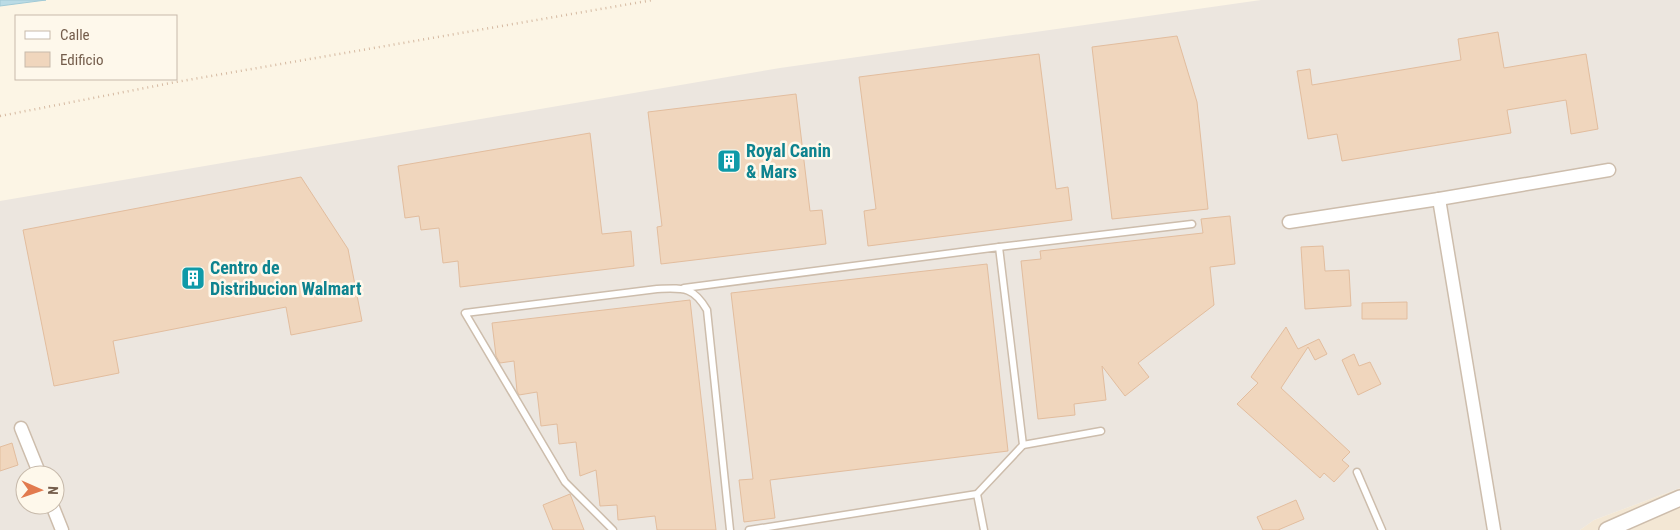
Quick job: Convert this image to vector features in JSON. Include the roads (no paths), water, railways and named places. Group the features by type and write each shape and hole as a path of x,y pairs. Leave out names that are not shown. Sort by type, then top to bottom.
{"street":[{"path":"1289,222 1610,170"},
{"path":"1439,199 1494,530"},
{"path":"21,428 36,465"},
{"path":"1608,530 1680,498"},
{"path":"56,515 62,530"}],"lane":[{"path":"613,530 565,482 465,313 657,289 684,288 1192,224"},
{"path":"999,247 1023,445"},
{"path":"684,288 700,298 707,310 730,530"},
{"path":"749,530 978,494 1023,445 1101,430"},
{"path":"1357,472 1382,530"},
{"path":"978,494 984,530"}],"water":[{"path":"0,0 46,0 0,6"}],"place":[{"name":"Royal Canin & Mars","path":"729,161"},
{"name":"Centro de Distribucion Walmart","path":"193,278"}]}
